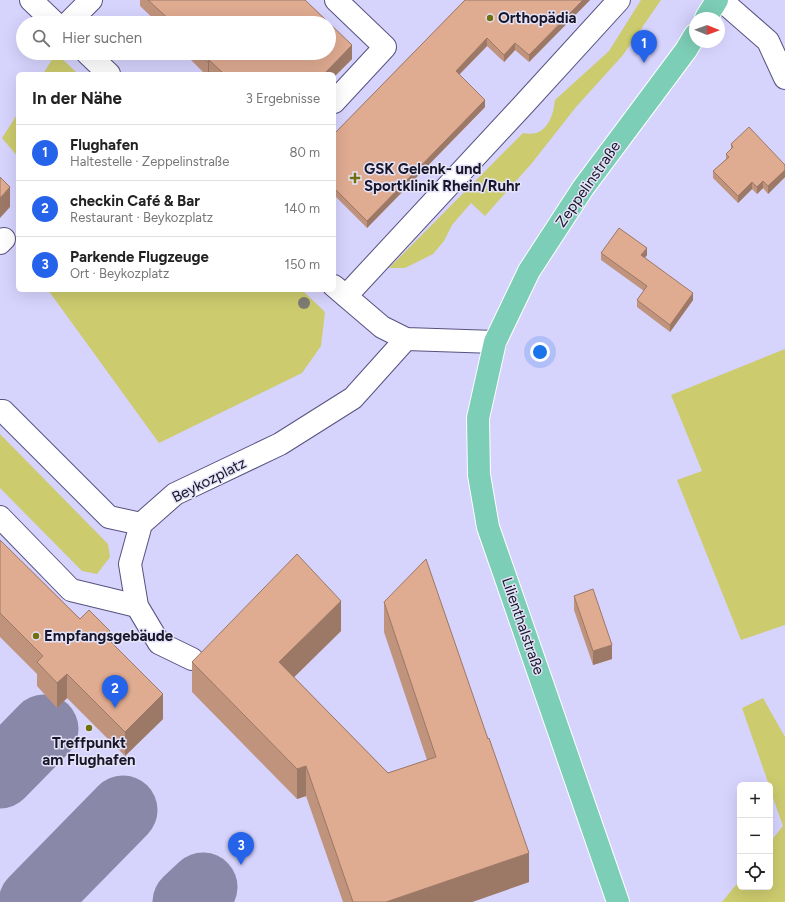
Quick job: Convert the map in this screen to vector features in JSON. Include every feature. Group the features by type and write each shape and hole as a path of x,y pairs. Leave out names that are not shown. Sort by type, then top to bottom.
{"main road":[{"path":"710,12 717,0"},
{"name":"Zeppelinstraße","path":"495,342 529,271 583,188 689,44"},
{"name":"Lilienthalstraße","path":"495,342 478,418 479,475 488,527 618,902"}],"street":[{"path":"31,0 48,16"},
{"path":"75,16 91,0"},
{"path":"336,0 385,47 336,100"},
{"path":"495,342 406,339 382,327 340,291 509,121 619,0"},
{"path":"721,0 768,41 785,78"},
{"path":"94,60 107,72"},
{"name":"Beykozplatz","path":"141,524 175,494 280,444 352,398 406,339"},
{"path":"0,411 3,411 109,517 141,524 130,564 137,606 159,643 192,659"},
{"path":"0,517 71,590 137,606"}],"shaded area":[{"path":"641,0 661,0 623,55 576,107 532,163 485,216 471,203 452,225 444,241 433,254 405,268 389,268 523,133 537,133 546,126 550,120 555,100 609,51"},
{"path":"52,60 63,60 76,72 44,72"},
{"path":"16,116 16,155 2,138"},
{"path":"49,292 304,292 325,312 321,346 302,373 159,443"},
{"path":"785,349 785,625 741,640 677,480 702,471 671,395"},
{"path":"0,434 108,544 110,557 97,574 82,571 0,488"},
{"path":"763,698 785,737 785,902 722,902 737,884 737,890 773,890 773,838 783,826 773,798 773,782 768,782 742,708"}],"building":[{"path":"148,0 305,0 322,16 165,16"},
{"path":"465,0 583,0 529,55 515,43 504,55 487,38 456,71 485,100 367,221 336,190 336,132"},
{"path":"336,30 352,45 326,72 222,72 209,60 336,60"},
{"path":"749,127 785,165 785,170 768,186 763,181 757,187 752,182 738,196 713,171 729,157 726,154 733,147 731,144"},
{"path":"0,177 10,187 0,198"},
{"path":"619,228 647,248 641,255 693,293 670,325 637,300 647,286 601,253"},
{"path":"0,540 80,619 89,610 110,631 105,636 163,694 125,732 67,674 57,683 37,662 43,656 0,613"},
{"path":"297,554 341,601 279,662 388,773 436,757 384,602 426,559 529,853 386,902 353,902 306,766 297,769 192,662"},
{"path":"593,589 612,645 593,651 574,596"}],"taxiway":[{"path":"0,774 44,729"},
{"path":"33,902 123,810"},
{"path":"187,902 203,887"}],"place":[{"name":"Orthopädia","path":"490,18"},
{"name":"Flughafen","path":"644,63"},
{"name":"GSK Gelenk- und Sportklinik Rhein/Ruhr","path":"355,178"},
{"name":"Empfangsgebäude","path":"36,636"},
{"name":"checkin Café & Bar","path":"115,708"},
{"name":"Treffpunkt am Flughafen","path":"89,728"},
{"name":"Parkende Flugzeuge","path":"241,865"}]}
